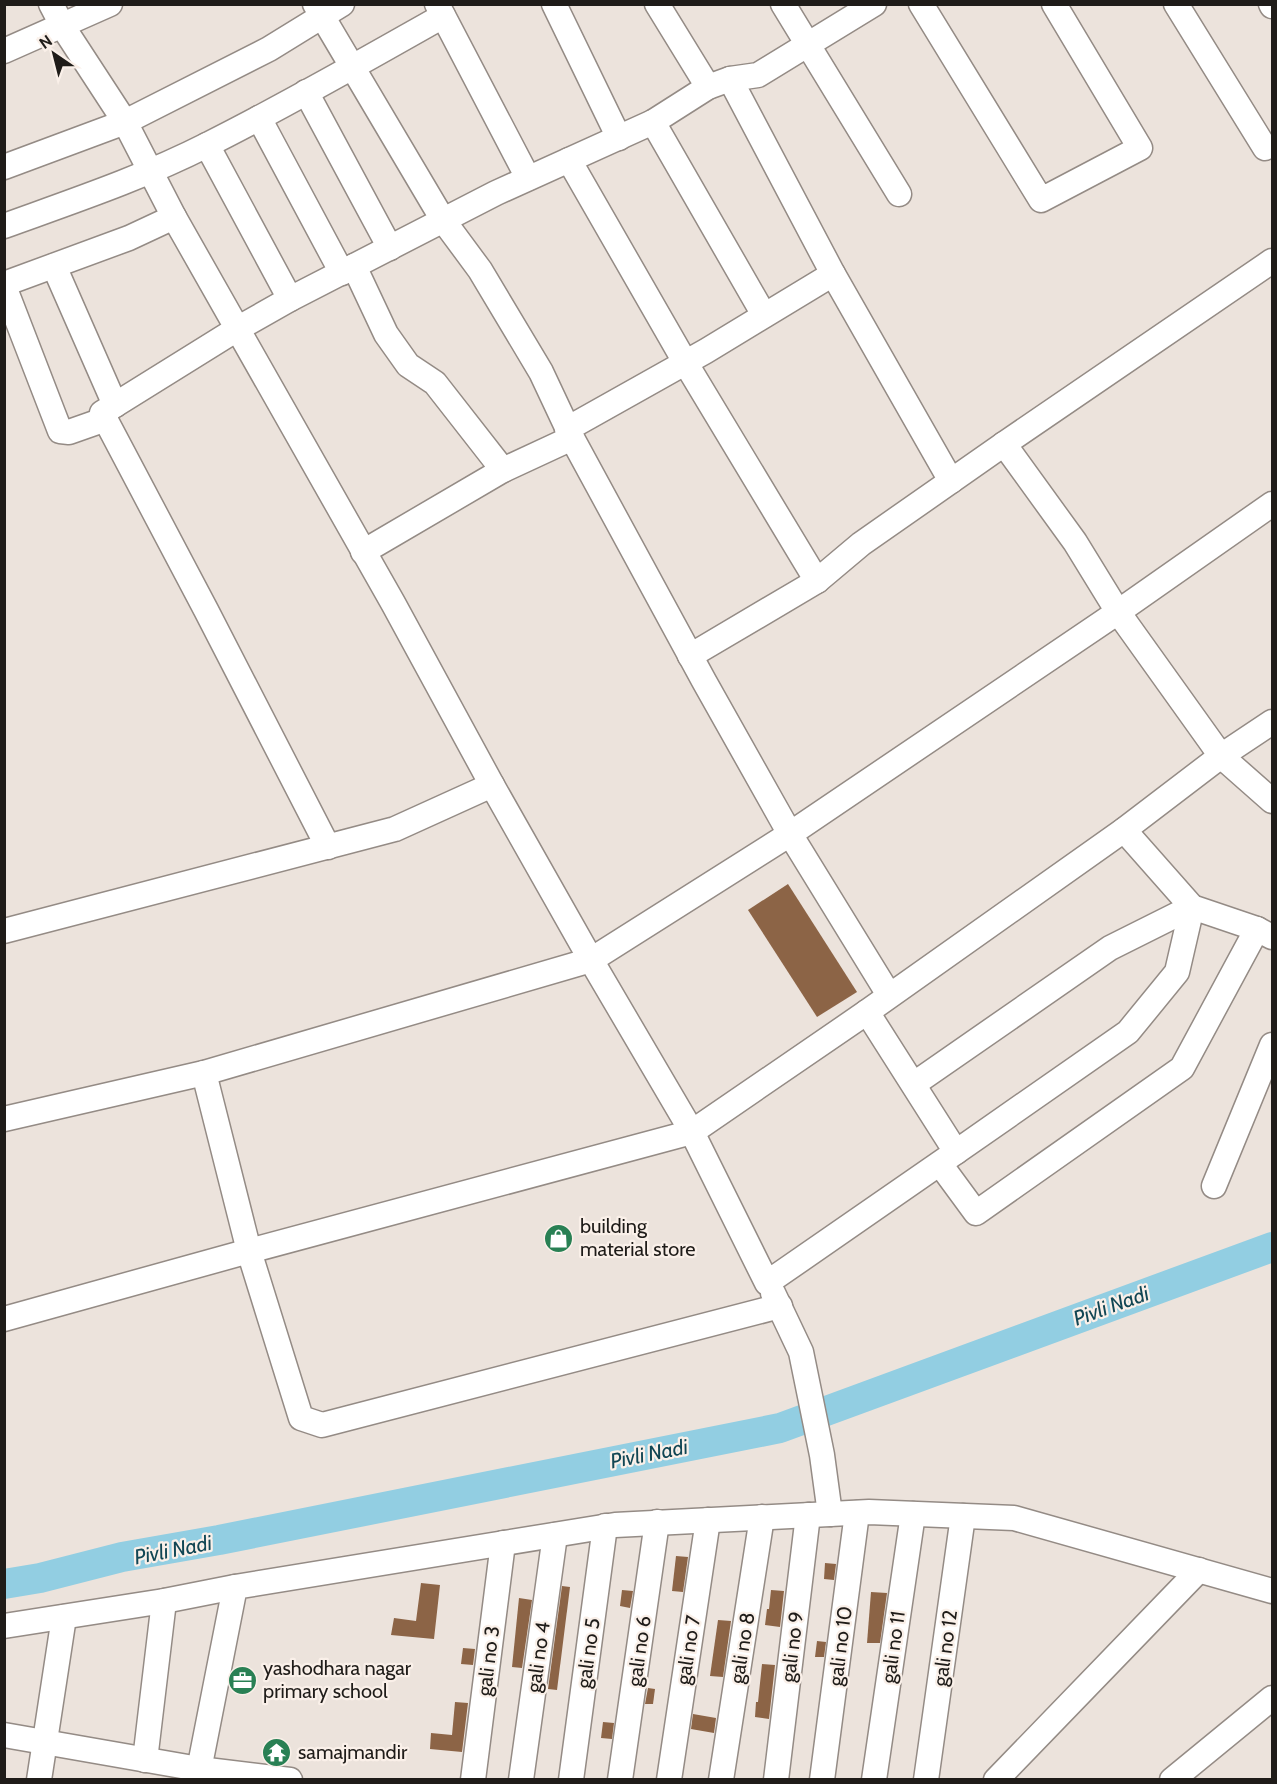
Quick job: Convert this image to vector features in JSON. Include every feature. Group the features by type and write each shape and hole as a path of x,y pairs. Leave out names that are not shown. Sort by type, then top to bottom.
{"street":[{"name":"gali no 9","path":"51,4 63,27 125,122 149,172 492,785 692,1132 801,1352 822,1455 819,1514 776,1779"},
{"path":"4,51 63,27 110,4"},
{"path":"4,167 125,122 269,49 318,11 342,4"},
{"path":"554,4 619,138"},
{"path":"657,4 719,83 833,274 951,481"},
{"path":"783,4 899,194"},
{"path":"921,4 1041,200 1140,148 1054,4"},
{"path":"1176,4 1265,148"},
{"path":"174,217 129,238 4,285 60,431 69,432 110,412 237,329 290,300 528,178 653,122 719,83 758,75 872,5"},
{"path":"4,226 149,172 207,146 351,68 440,10 528,178"},
{"path":"318,11 443,220 480,270 541,372 569,434 690,656 790,834 889,996"},
{"path":"306,92 390,248"},
{"path":"259,118 386,334 408,365 435,383 503,470"},
{"path":"653,122 764,315"},
{"path":"207,146 290,300"},
{"path":"569,160 685,362 817,581"},
{"path":"690,656 817,581 861,544 1272,261"},
{"path":"54,266 110,412 206,610 328,847"},
{"path":"363,552 569,434 833,274"},
{"path":"1004,444 1075,542 1119,612 1221,756 1272,801"},
{"path":"4,1119 204,1073 591,960 790,834 1119,612 1272,504"},
{"path":"4,1319 692,1132 867,1012 1124,830 1221,756 1272,722"},
{"path":"4,931 395,830 492,785"},
{"path":"867,1012 914,1084 976,1213 1182,1068 1265,933 1192,907 1124,830"},
{"path":"914,1084 1110,948 1192,907"},
{"path":"767,1283 1128,1032 1177,972 1192,907"},
{"path":"1214,1186 1272,1045"},
{"path":"204,1073 249,1251 301,1418 322,1425 780,1306"},
{"name":"gali no 10","path":"822,1779 857,1513"},
{"path":"4,1626 605,1526 819,1514 913,1514 1014,1518 1272,1591"},
{"name":"gali no 11","path":"874,1779 913,1514"},
{"name":"gali no 12","path":"926,1779 963,1516"},
{"name":"gali no 8","path":"721,1779 762,1517"},
{"name":"gali no 7","path":"669,1779 708,1520"},
{"name":"gali no 6","path":"620,1779 657,1522"},
{"name":"gali no 5","path":"571,1779 605,1526"},
{"name":"gali no 4","path":"521,1779 555,1535"},
{"name":"gali no 3","path":"473,1779 503,1543"},
{"path":"996,1779 1199,1570"},
{"path":"198,1774 235,1587"},
{"path":"145,1760 164,1601"},
{"path":"39,1779 64,1617"},
{"path":"1172,1779 1272,1698"},
{"path":"4,1735 145,1760 198,1774 290,1779"}],"building":[{"path":"788,884 857,992 817,1017 748,910"},
{"path":"676,1556 688,1557 683,1592 672,1591"},
{"path":"825,1563 836,1564 834,1580 824,1579"},
{"path":"421,1583 440,1585 434,1639 391,1635 394,1618 416,1621"},
{"path":"562,1586 570,1587 557,1690 548,1689"},
{"path":"622,1590 633,1591 630,1608 620,1606"},
{"path":"771,1590 784,1591 780,1627 765,1625"},
{"path":"871,1592 887,1593 880,1643 867,1643"},
{"path":"519,1598 532,1600 522,1668 512,1667"},
{"path":"718,1620 731,1621 723,1677 710,1676"},
{"path":"817,1641 826,1642 824,1657 815,1657"},
{"path":"463,1648 475,1649 473,1665 461,1664"},
{"path":"762,1664 775,1665 769,1719 755,1717"},
{"path":"648,1688 655,1689 653,1704 645,1704"},
{"path":"455,1702 468,1703 462,1752 430,1749 431,1733 452,1735"},
{"path":"693,1714 716,1718 714,1733 691,1729"},
{"path":"603,1722 614,1723 612,1739 601,1738"}],"waterway":[{"name":"Pivli Nadi","path":"4,1584 40,1578 122,1557 219,1540 780,1428 1272,1247"}],"place":[{"name":"building material store","path":"559,1238"},
{"name":"yashodhara nagar primary school","path":"242,1680"},
{"name":"samajmandir","path":"277,1752"}]}
